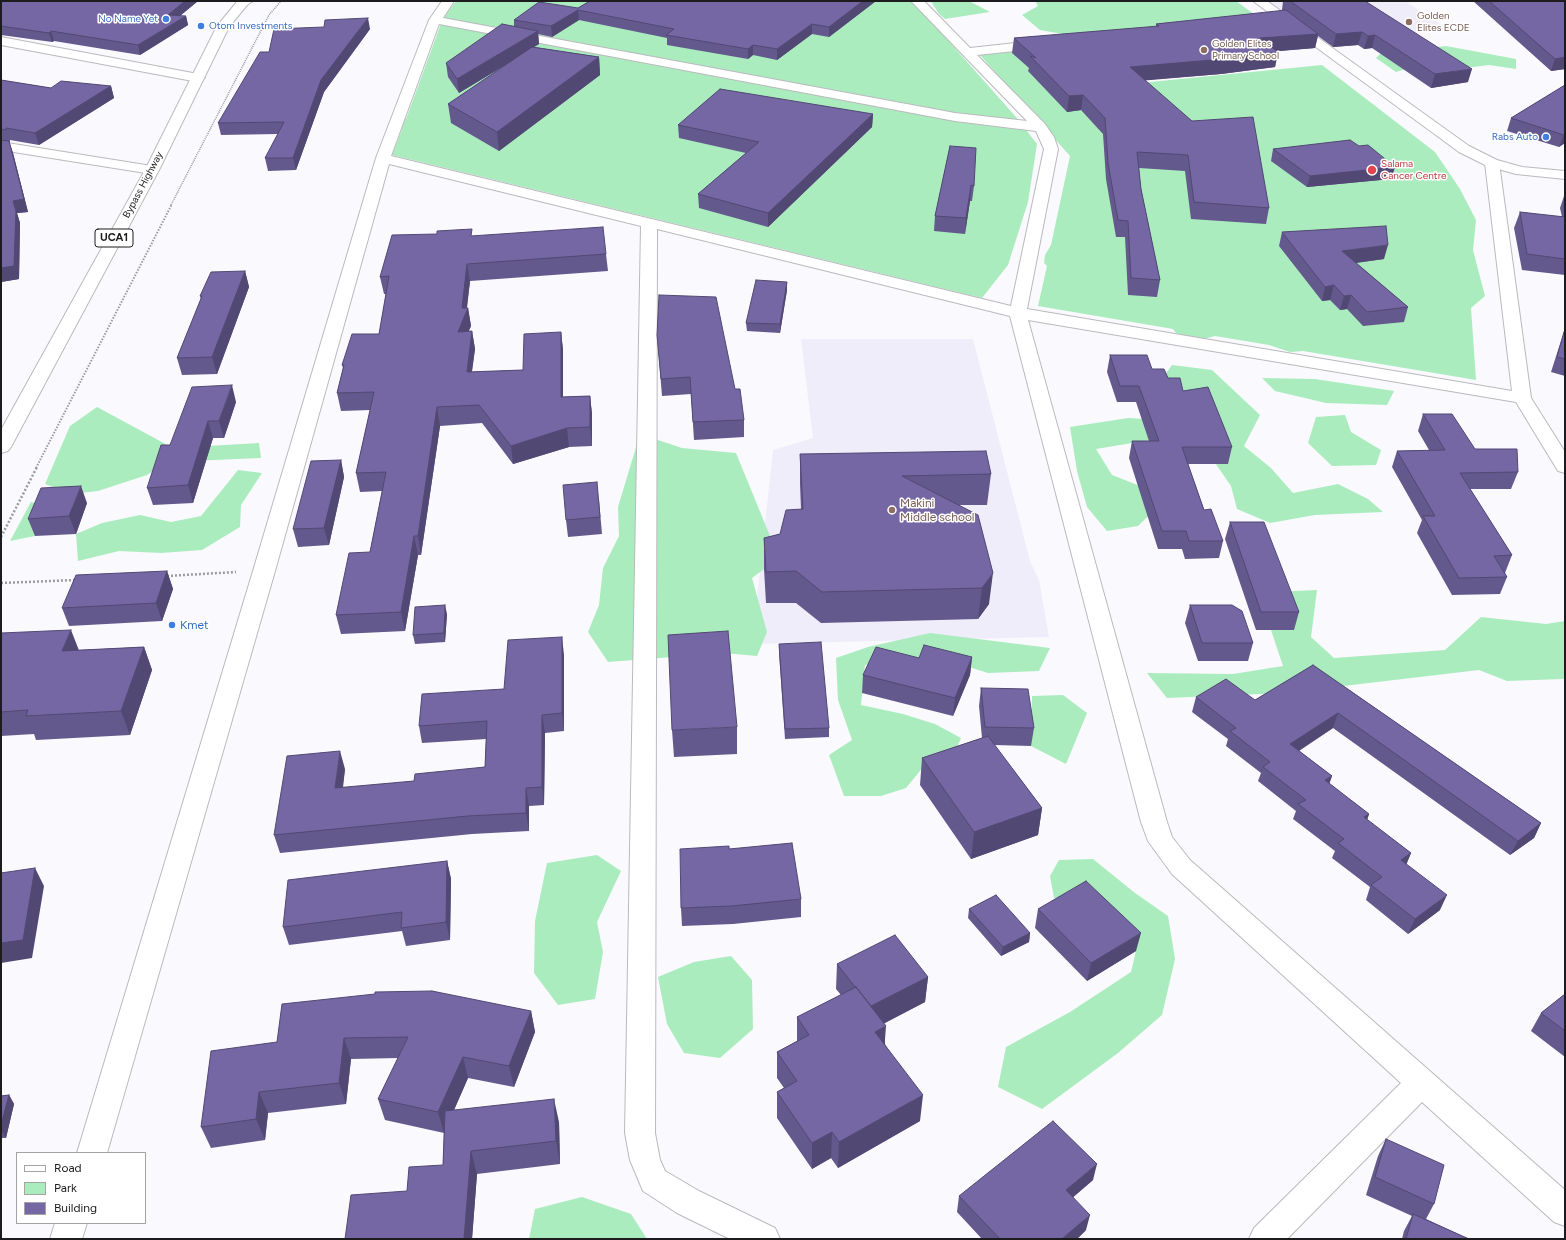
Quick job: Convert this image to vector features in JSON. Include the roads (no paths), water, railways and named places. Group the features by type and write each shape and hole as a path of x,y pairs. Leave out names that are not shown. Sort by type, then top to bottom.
{"street":[{"path":"92,1152 264,571 383,158 435,20 448,1"},
{"path":"917,1 1040,127 1047,137 1051,149 1018,313 1152,814 1161,841 1181,867 1565,1212"},
{"path":"1260,1 1464,149 1492,163 1521,171 1565,175"},
{"name":"Bypass Highway","path":"1,447 152,170 223,26 244,2"},
{"path":"221,7 223,26"},
{"path":"1268,20 1284,19"},
{"path":"435,20 955,117 1040,127"},
{"path":"1,41 198,78"},
{"path":"966,52 1054,43"},
{"path":"1,146 152,170"},
{"path":"383,158 1018,313 1522,398"},
{"path":"1492,163 1522,398 1565,467"},
{"path":"649,224 640,1133 645,1160 654,1181 688,1202 764,1239"},
{"path":"1266,1239 1422,1082"},
{"path":"66,1239 71,1224"}],"place":[{"name":"No Name Yet","path":"166,19"},
{"name":"Golden Elites ECDE","path":"1409,22"},
{"name":"Otom Investments","path":"201,26"},
{"name":"Golden Elites Primary School","path":"1204,50"},
{"name":"Rabs Auto","path":"1546,137"},
{"name":"Salama Cancer Centre","path":"1372,170"},
{"name":"Makini Middle school","path":"892,510"},
{"name":"Kmet","path":"172,625"}]}
